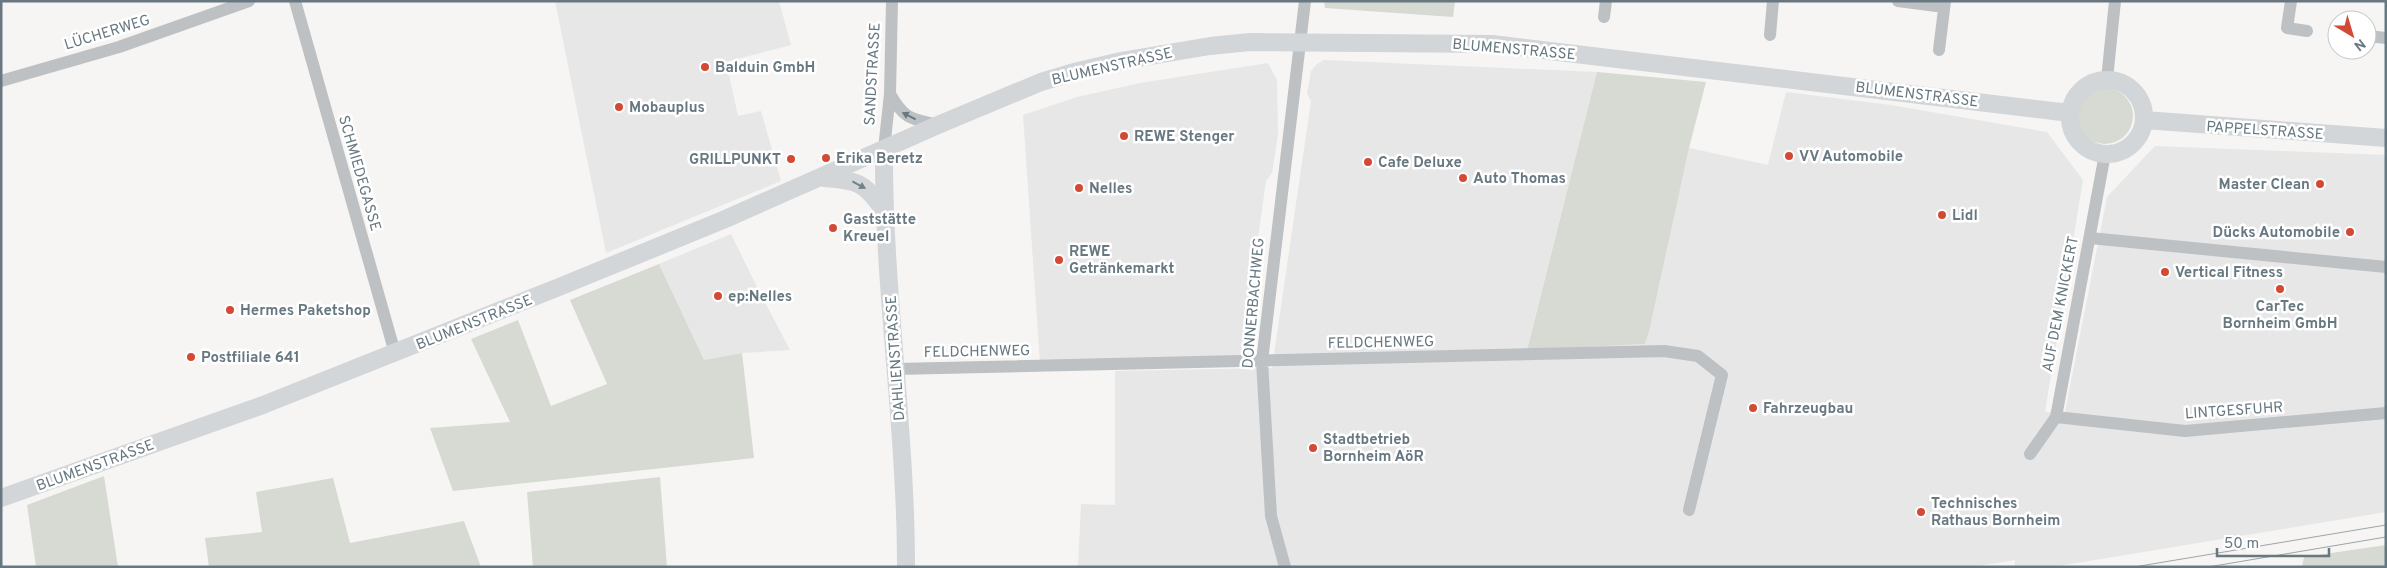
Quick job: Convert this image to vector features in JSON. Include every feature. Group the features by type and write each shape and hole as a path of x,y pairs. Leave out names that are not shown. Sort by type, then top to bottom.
{"main road":[{"name":"BLUMENSTRASSE","path":"1,498 263,404 395,353 657,248 823,178 938,125 1041,82 1078,70 1210,46 1298,41 1492,44 2070,112"},
{"path":"2107,79 2122,82 2135,91 2143,104 2145,120 2140,136 2129,148 2118,153 2105,154 2091,151 2079,142 2071,125 2070,112 2073,101 2082,89 2094,82 2107,79"},
{"name":"PAPPELSTRASSE","path":"2145,120 2386,138"},
{"name":"DAHLIENSTRASSE","path":"884,149 885,211 896,369 906,567"},
{"path":"823,178 849,179 871,191 885,211"}],"street":[{"name":"LÜCHERWEG","path":"1,81 119,47 249,1"},
{"name":"SCHMIEDEGASSE","path":"295,1 380,306 395,353"},
{"name":"SANDSTRASSE","path":"884,149 890,94 892,1"},
{"name":"DONNERBACHWEG","path":"1285,567 1271,516 1262,361 1304,1"},
{"path":"1604,17 1606,1"},
{"path":"1770,35 1773,1"},
{"path":"1898,1 1944,4 1939,50"},
{"path":"2107,79 2115,1"},
{"path":"2291,1 2287,28 2307,31"},
{"path":"890,94 899,111 912,119 938,125"},
{"name":"AUF DEM KNICKERT","path":"2030,454 2056,417 2078,289 2090,238 2105,154"},
{"path":"2090,238 2386,267"},
{"name":"FELDCHENWEG","path":"896,369 1664,351 1698,356 1722,375 1689,510"},
{"name":"LINTGESFUHR","path":"2056,417 2186,431 2386,413"}],"shaded area":[{"path":"555,1 779,1 791,45 726,62 738,116 761,111 781,181 606,253"},
{"path":"1324,1 1455,1 1453,17 1325,8"},
{"path":"1324,60 1597,72 1527,349 1645,344 1689,148 1768,165 1786,92 1891,105 2047,132 2083,180 2045,412 2065,412 2107,197 2155,146 2386,155 2386,512 2052,567 2015,567 2015,560 1972,567 1078,567 1081,504 1115,505 1115,371 1272,368 1311,101 1307,94 1311,71"},
{"path":"1268,63 1277,80 1278,134 1272,173 1266,181 1244,337 1250,337 1248,351 1238,360 1040,363 1023,115 1077,97 1140,83"},
{"path":"1597,72 1706,82 1689,148 1649,331 1645,344 1527,350"},
{"path":"2100,88 2110,88 2125,96 2131,105 2133,116 2131,127 2125,136 2110,144 2100,144 2089,139 2082,132 2077,121 2077,111 2082,100 2089,93"},
{"path":"731,234 790,350 742,353 704,360 659,264"},
{"path":"659,264 704,360 742,353 754,458 453,491 430,428 510,422 471,339 518,320 551,406 607,384 570,300"},
{"path":"104,476 118,567 36,567 27,505"},
{"path":"660,477 667,567 533,567 527,492"},
{"path":"333,478 350,543 464,521 481,567 209,567 205,538 262,532 256,492"},
{"path":"2386,545 2386,567 2302,567 2304,557"}],"tram line":[{"path":"2134,567 2386,525"},
{"path":"2208,567 2386,537"}],"place":[{"name":"Balduin GmbH","path":"705,67"},
{"name":"Mobauplus","path":"619,107"},
{"name":"REWE Stenger","path":"1124,136"},
{"name":"VV Automobile","path":"1789,156"},
{"name":"Erika Beretz","path":"826,158"},
{"name":"GRILLPUNKT","path":"791,159"},
{"name":"Cafe Deluxe","path":"1368,162"},
{"name":"Auto Thomas","path":"1463,178"},
{"name":"Master Clean","path":"2320,184"},
{"name":"Nelles","path":"1079,188"},
{"name":"Lidl","path":"1942,215"},
{"name":"Gaststätte Kreuel","path":"833,228"},
{"name":"Dücks Automobile","path":"2350,232"},
{"name":"REWE Getränkemarkt","path":"1059,260"},
{"name":"Vertical Fitness","path":"2165,272"},
{"name":"CarTec Bornheim GmbH","path":"2280,289"},
{"name":"ep:Nelles","path":"718,296"},
{"name":"Hermes Paketshop","path":"230,310"},
{"name":"Postfiliale 641","path":"191,357"},
{"name":"Fahrzeugbau","path":"1753,408"},
{"name":"Stadtbetrieb Bornheim AöR","path":"1313,448"},
{"name":"Technisches Rathaus Bornheim","path":"1921,512"}]}
